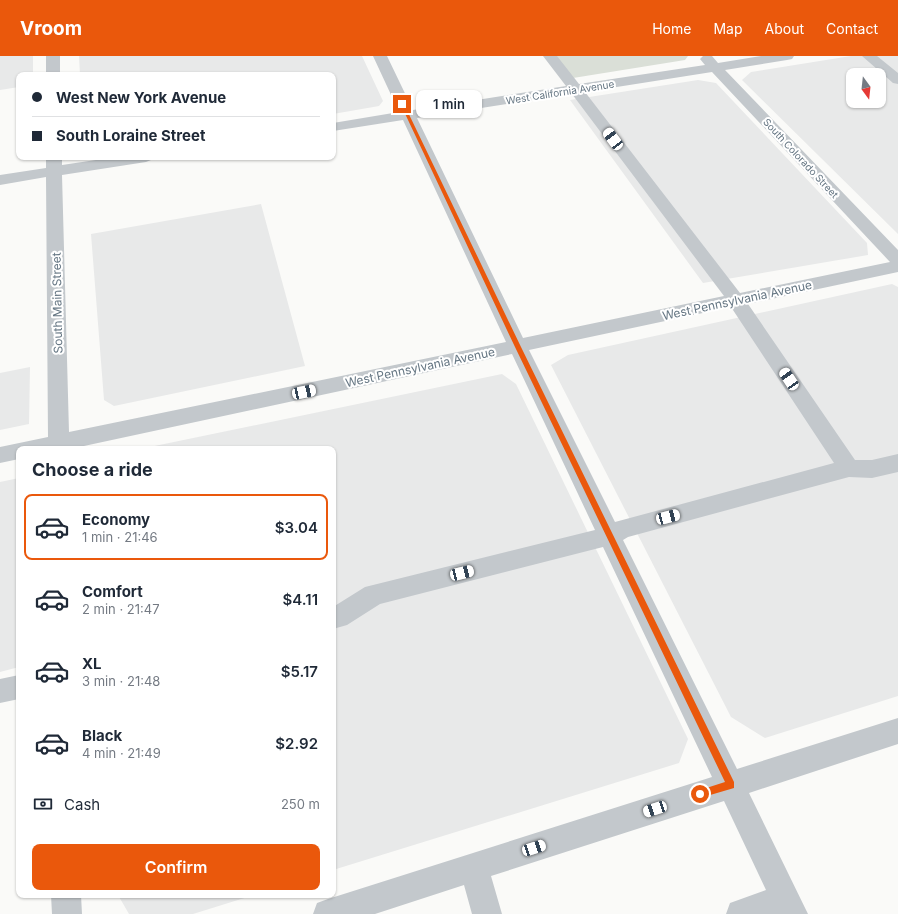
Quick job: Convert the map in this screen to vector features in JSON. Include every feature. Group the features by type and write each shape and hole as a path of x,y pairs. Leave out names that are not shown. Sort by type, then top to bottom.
{"street":[{"path":"53,56 53,72"},
{"path":"380,56 518,347 790,906 741,914"},
{"path":"550,56 736,300 849,468"},
{"name":"South Colorado Street","path":"704,56 898,260"},
{"name":"West California Avenue","path":"336,127 787,56"},
{"path":"869,56 898,80"},
{"path":"0,180 54,164 107,160"},
{"name":"South Main Street","path":"54,164 59,446"},
{"name":"West Pennsylvania Avenue","path":"59,446 898,266"},
{"path":"0,455 16,452"},
{"path":"336,617 374,595 610,536 622,529 849,468 872,469 898,463"},
{"path":"0,691 16,688"},
{"path":"328,914 898,731"},
{"path":"474,867 487,914"},
{"path":"66,898 67,914"}],"shaded area":[{"path":"0,56 33,56 33,72 16,72 16,87 0,90"},
{"path":"79,56 362,56 383,101 379,106 336,113 336,72 80,72"},
{"path":"556,56 688,56 685,60 573,78"},
{"path":"851,56 898,56 898,234 742,80 751,72"},
{"path":"698,80 716,83 867,243 868,255 703,283 570,100"},
{"path":"261,204 305,366 114,406 104,400 91,234"},
{"path":"892,284 898,287 898,696 765,738 731,717 551,365 568,355"},
{"path":"30,367 29,424 0,430 0,373"},
{"path":"502,374 516,384 688,739 679,763 336,869 336,446 154,446"},
{"path":"16,479 16,668 0,672 0,482"},
{"path":"120,898 244,898 193,914 129,914"}],"route":[{"path":"402,104 518,347 731,785 700,794"}]}
